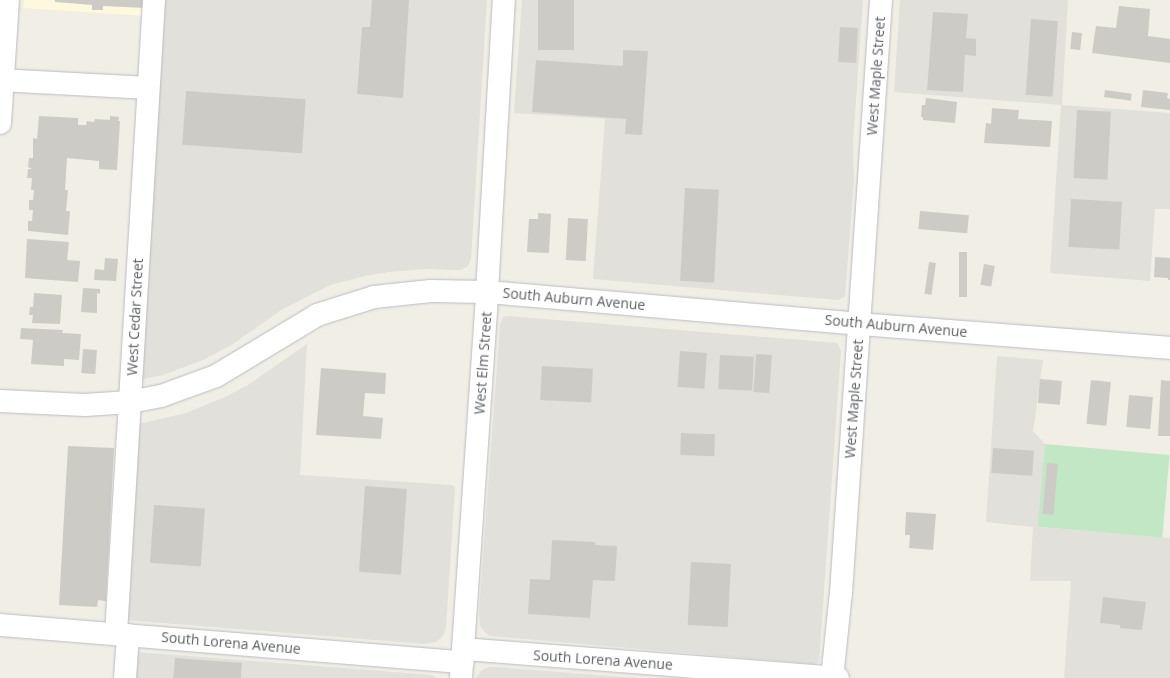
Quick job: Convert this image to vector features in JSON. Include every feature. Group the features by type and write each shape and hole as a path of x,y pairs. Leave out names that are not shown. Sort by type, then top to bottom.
{"street":[{"path":"0,123 1,80 8,0"},
{"name":"West Cedar Street","path":"125,678 122,635 130,402 154,0"},
{"name":"West Elm Street","path":"462,663 488,292 504,0"},
{"name":"West Maple Street","path":"832,678 841,593 881,0"},
{"path":"1,80 148,88"},
{"name":"South Auburn Avenue","path":"0,401 85,405 130,402 161,396 216,376 317,315 374,297 431,291 488,292 859,324 1170,348"},
{"name":"South Lorena Avenue","path":"0,625 462,663 838,678"}],"shaded area":[{"path":"24,0 147,0 146,16 23,8"},
{"path":"163,0 487,0 471,259 468,266 461,270 426,269 389,272 365,276 330,285 281,310 233,344 203,360 163,375 138,380"},
{"path":"522,0 863,0 853,142 854,180 845,297 838,300 593,279 605,119 514,113"},
{"path":"900,0 1068,0 1062,105 1170,113 1170,209 1155,209 1150,281 1050,273 1061,105 894,92"},
{"path":"507,316 837,343 841,351 819,662 813,664 490,636 484,631 480,626 479,612 500,325 503,317"},
{"path":"307,344 300,475 452,485 455,487 446,628 443,636 436,642 425,644 125,620 138,424 186,413 225,397 248,385"},
{"path":"997,356 1043,360 1033,431 1045,444 1039,527 1170,538 1170,678 1064,678 1071,581 1030,581 1033,527 986,522"},
{"path":"137,652 432,675 436,678 136,678"},
{"path":"489,667 637,678 476,678 481,671"}],"green space":[{"path":"1045,444 1170,455 1162,538 1038,527"}],"building":[{"path":"55,0 146,0 145,8 103,6 103,10 92,10 92,5 55,2"},
{"path":"372,0 409,0 403,98 357,94 362,27 370,27"},
{"path":"538,0 574,0 574,50 538,50"},
{"path":"1119,6 1150,9 1148,36 1170,39 1170,63 1092,53 1096,26 1116,28"},
{"path":"933,12 968,14 966,38 976,39 976,56 965,55 963,92 927,90"},
{"path":"1031,19 1058,21 1053,97 1026,95"},
{"path":"840,27 858,28 856,63 838,62"},
{"path":"1072,32 1082,33 1080,50 1070,49"},
{"path":"623,50 648,51 642,135 625,134 626,119 532,112 536,60 623,66"},
{"path":"1105,90 1132,94 1131,101 1104,97"},
{"path":"1143,90 1168,93 1167,98 1170,99 1170,110 1141,107"},
{"path":"186,91 306,99 302,153 182,145"},
{"path":"926,98 957,102 955,123 923,120 923,117 921,117 922,105 925,105"},
{"path":"992,108 1019,110 1018,119 1052,121 1050,147 984,143 986,123 991,124"},
{"path":"1077,110 1111,112 1107,180 1073,178"},
{"path":"39,116 78,118 78,125 86,125 87,121 94,122 95,119 110,120 110,116 119,117 118,121 120,121 117,170 99,169 99,161 67,158 65,190 68,190 66,211 70,211 68,235 28,231 28,221 32,221 33,210 29,210 29,200 33,200 34,190 31,190 32,178 27,178 28,169 32,169 28,167 29,158 33,158 33,138 37,139"},
{"path":"685,188 719,190 714,283 680,281"},
{"path":"1071,199 1122,202 1119,250 1068,247"},
{"path":"920,211 969,215 967,233 918,229"},
{"path":"538,213 551,214 549,253 527,252 529,219 538,219"},
{"path":"568,218 588,219 586,261 566,260"},
{"path":"27,239 69,242 67,260 80,261 78,282 25,278"},
{"path":"959,252 967,252 967,297 959,297"},
{"path":"1155,257 1170,258 1170,280 1168,280 1168,278 1154,277"},
{"path":"105,258 118,259 116,281 94,280 95,269 104,270"},
{"path":"929,262 936,263 931,295 925,294"},
{"path":"984,264 995,266 991,287 980,285"},
{"path":"83,288 100,289 100,294 97,293 97,313 81,312"},
{"path":"34,293 62,295 60,324 32,323 33,315 29,315 30,307 33,307"},
{"path":"21,328 63,330 62,333 81,334 79,360 64,359 64,366 31,364 33,340 20,339"},
{"path":"83,349 97,350 95,374 81,373"},
{"path":"680,351 707,353 704,389 677,387"},
{"path":"756,354 772,355 769,393 753,392"},
{"path":"720,355 754,357 752,391 718,389"},
{"path":"542,366 593,369 591,403 540,400"},
{"path":"321,368 386,373 385,394 365,393 363,416 383,418 381,439 316,435"},
{"path":"1040,379 1062,381 1060,405 1038,403"},
{"path":"1091,380 1111,382 1106,426 1086,424"},
{"path":"1161,380 1170,381 1170,436 1158,436"},
{"path":"1129,395 1153,397 1150,429 1126,427"},
{"path":"681,433 715,434 714,456 680,455"},
{"path":"68,446 114,448 106,601 98,600 97,607 59,605"},
{"path":"993,448 1034,451 1032,476 991,473"},
{"path":"1047,463 1058,464 1054,515 1043,514"},
{"path":"365,486 407,489 401,575 359,572"},
{"path":"154,505 205,509 201,566 150,563"},
{"path":"906,512 936,514 933,550 909,548 910,535 905,535"},
{"path":"552,540 595,542 595,545 617,546 615,581 593,580 590,618 528,614 530,579 550,580"},
{"path":"691,562 731,564 728,627 688,625"},
{"path":"1103,597 1146,602 1142,630 1120,628 1120,625 1100,623"},
{"path":"175,658 242,663 241,678 173,678"}]}
